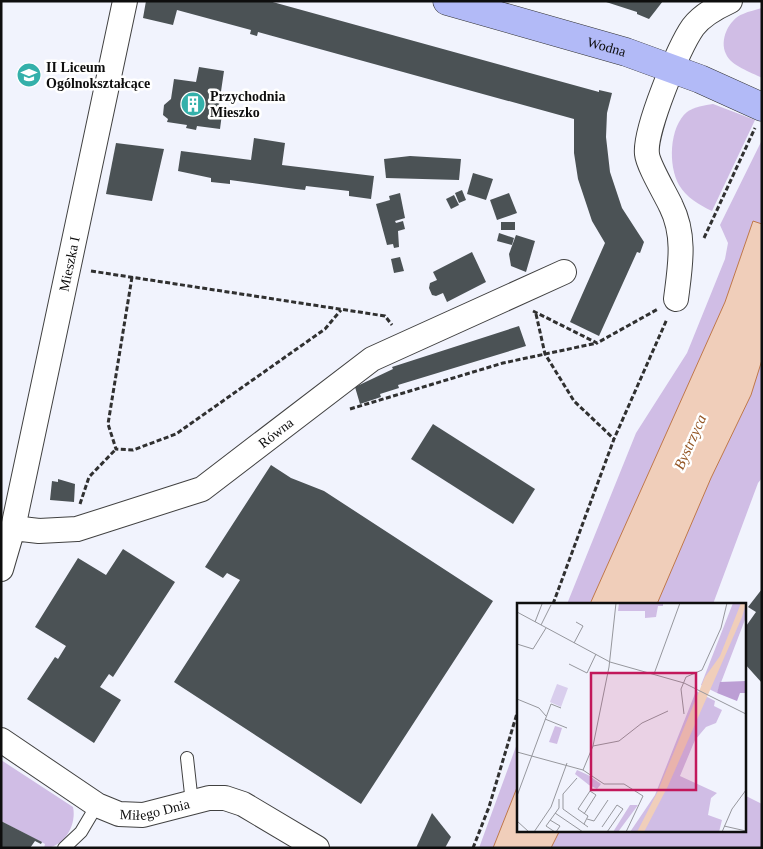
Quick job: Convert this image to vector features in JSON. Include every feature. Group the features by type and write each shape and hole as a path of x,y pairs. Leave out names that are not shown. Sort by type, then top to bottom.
{"street":[{"name":"Mieszka I","path":"13,528 125,1"},
{"path":"676,299 682,250 673,209 646,155 654,116 683,44 694,26 715,8 730,1"},
{"name":"Wodna","path":"454,2 626,52 674,69 759,117"},
{"name":"Równa","path":"13,528 39,531 77,529 202,489 372,360 564,272"},
{"path":"1,569 13,528"},
{"name":"Miłego Dnia","path":"1,740 98,805 119,814 143,815 209,798 225,798 243,804 317,848"}],"lane":[{"path":"187,758 192,803"},
{"path":"64,848 81,832 98,805"}],"path":[{"path":"700,247 759,117"},
{"path":"83,270 385,316 406,344"},
{"path":"116,449 108,424 132,277"},
{"path":"508,298 597,343"},
{"path":"350,410 503,363 597,343 676,299"},
{"path":"553,603 614,440 676,299"},
{"path":"77,513 89,477 116,449 133,450 176,434 325,330 342,310"},
{"path":"536,313 545,354 574,401 614,440"},
{"path":"473,848 489,807 517,713"}],"shaded area":[{"path":"762,8 762,78 732,62 726,54 724,43 727,31 733,20 745,13"},
{"path":"713,104 755,120 712,211 693,200 679,185 673,168 672,147 677,127 687,112"},
{"path":"762,140 762,478 758,483 713,603 567,603 636,433 687,353 725,259 728,243 720,225"},
{"path":"517,744 517,832 746,832 746,796 762,804 762,848 479,848"},
{"path":"1,760 73,807 74,814 71,828 58,844 44,848 45,844 1,821"}],"water":[{"name":"Bystrzyca","path":"753,221 762,224 762,360 751,395 711,478 657,603 590,603 725,302"},
{"path":"517,788 517,832 559,832 551,848 493,848"}],"building":[{"path":"146,1 269,1 599,92 599,90 612,93 607,113 606,137 610,172 622,208 644,242 640,253 637,252 599,336 570,322 605,243 592,221 578,179 574,153 574,119 258,32 257,36 250,34 251,30 177,10 173,25 143,18"},
{"path":"603,1 663,1 649,19 637,14 637,12"},
{"name":"Przychodnia Mieszko","path":"199,67 224,71 219,105 223,106 220,129 197,126 196,130 186,128 187,125 167,122 168,119 163,115 164,105 171,99 174,79 196,82"},
{"path":"254,138 285,143 282,165 374,176 371,199 349,196 349,191 306,186 305,190 230,180 230,184 211,182 211,178 178,171 181,151 251,160"},
{"path":"116,143 164,149 152,201 106,194"},
{"path":"410,156 461,159 459,180 386,178 384,159"},
{"path":"473,173 493,179 486,200 467,194"},
{"path":"462,190 466,200 459,203 455,193"},
{"path":"400,193 405,218 395,221 396,223 403,221 405,229 398,231 399,247 394,248 393,244 387,245 376,204 390,200 389,196"},
{"path":"509,193 517,213 497,220 490,200"},
{"path":"454,195 459,205 451,209 446,199"},
{"path":"501,222 515,222 515,230 501,230"},
{"path":"499,233 514,238 512,245 497,241"},
{"path":"516,235 535,241 526,272 511,266 509,254"},
{"path":"472,252 486,282 447,302 443,293 436,296 432,295 429,288 430,283 437,280 433,272"},
{"path":"400,257 404,271 394,273 391,259"},
{"path":"519,326 526,346 398,385 399,388 380,394 381,397 360,404 355,387 393,369 392,367"},
{"path":"433,424 535,489 513,524 411,459"},
{"path":"271,465 291,478 324,491 493,601 361,804 174,682 240,580 227,573 223,578 205,567"},
{"path":"58,479 75,484 74,502 50,500 52,481 58,482"},
{"path":"123,549 175,582 113,677 109,674 100,687 121,700 94,743 27,699 55,657 58,659 66,646 35,627 78,558 106,575"},
{"path":"762,589 762,683 746,665 746,626 756,612 748,607"},
{"path":"432,813 451,837 445,848 416,848"},
{"path":"1,821 42,842 41,844 35,841 30,848 1,848"}],"place":[{"name":"II Liceum Ogólnokształcące","path":"29,75"},
{"name":"Przychodnia Mieszko","path":"193,104"}]}
